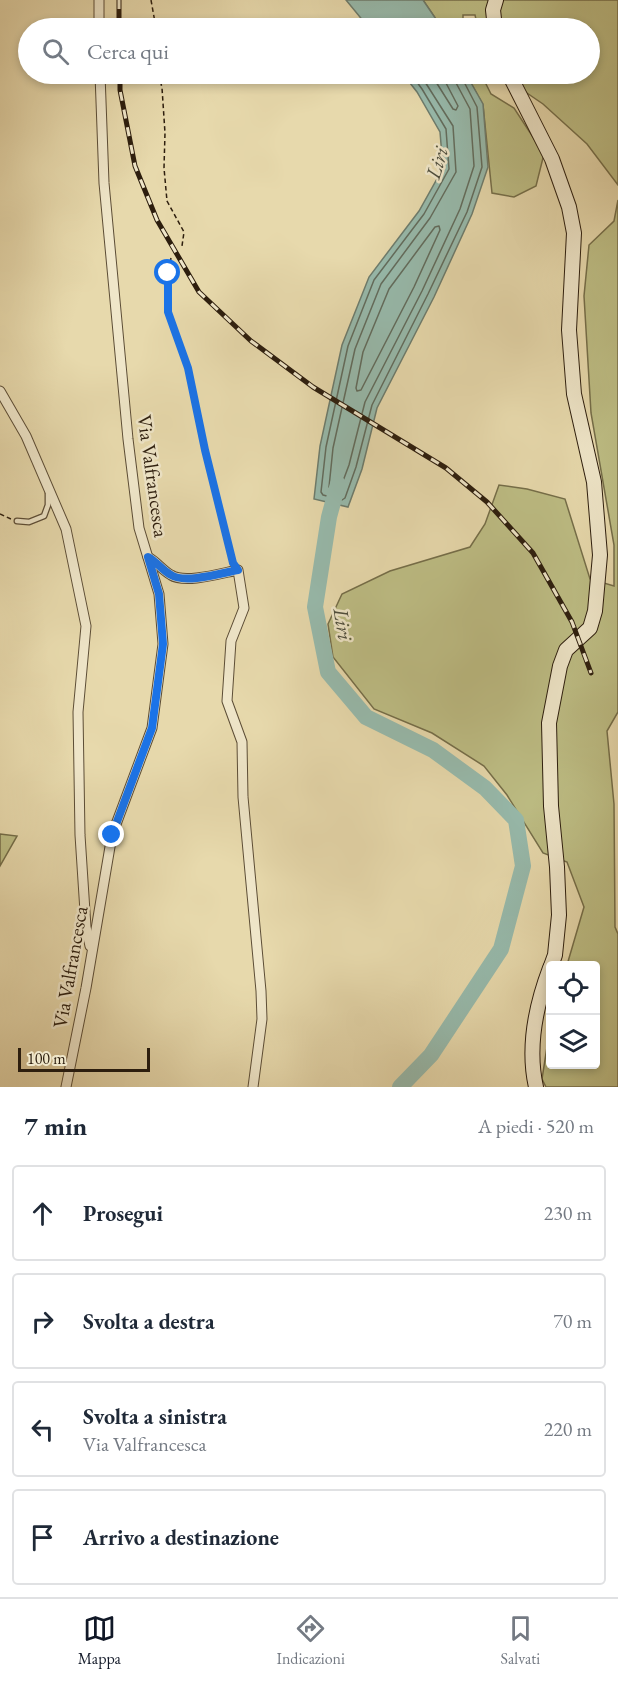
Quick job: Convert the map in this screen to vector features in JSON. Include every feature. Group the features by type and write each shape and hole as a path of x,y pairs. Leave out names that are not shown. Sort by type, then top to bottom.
{"main road":[{"path":"494,18 493,10 496,0"},
{"path":"514,84 552,159 569,207 574,233 569,330 573,383 594,482 600,555 595,611 590,628 566,650 560,666 549,723 551,806 559,915 553,961"},
{"path":"536,1087 531,1060 532,1041 546,984"}],"street":[{"path":"99,0 99,18"},
{"name":"Via Valfrancesca","path":"66,1087 112,835 152,728 163,644 159,594 139,528 128,439 104,183 100,84"},
{"path":"0,391 26,436 66,529 86,626 78,712 81,847 86,927 91,954"},
{"path":"148,557 172,576 189,579 238,570 244,608 231,641 227,701 242,742 243,797 261,991 262,1019 253,1087"}],"lane":[{"path":"18,521 29,522 44,516 48,505 48,485"}],"path":[{"path":"151,0 154,18"},
{"path":"161,84 167,201 184,232 182,246"},
{"path":"171,258 168,273 168,312 188,368 205,450 233,563 238,570"},
{"path":"0,514 18,521"}],"green space":[{"path":"423,0 618,0 618,185 587,144 543,104 514,84 600,84 600,18 476,18 475,15 463,15 463,18 435,18"},
{"path":"471,84 486,84 491,94 514,108 544,154 536,186 514,197 492,193 483,105"},
{"path":"618,200 618,712 607,731 614,804 615,927 618,934 618,1087 546,1087 542,1079 546,1054 546,1069 600,1069 600,961 568,961 584,907 567,862 543,853 507,795 484,766 432,733 374,709 333,657 328,624 342,594 390,571 470,547 485,524 499,485 527,489 565,499 590,579 614,586 614,545 591,413 584,296 589,245 614,221"},
{"path":"0,834 17,836 0,866"}],"water":[{"path":"346,0 423,0 435,18 361,18"},
{"path":"411,84 472,84 483,104 488,167 472,214 434,297 377,408 362,469 348,507 314,499 320,446 342,345 369,277 419,211 443,168 440,132"}],"waterway":[{"name":"Liri","path":"338,484 329,517 315,607 328,672 366,717 433,750 485,788 516,820 523,866 501,949 431,1055 400,1087"}],"railway":[{"path":"119,0 119,18"},
{"path":"120,84 135,166 157,220 199,292 251,341 313,387 446,468 487,502 533,553 572,622 591,673"}],"route":[{"path":"112,835 152,728 163,644 159,594 148,557 172,576 189,579 238,570 233,563 205,450 188,368 168,312 168,273"}]}
